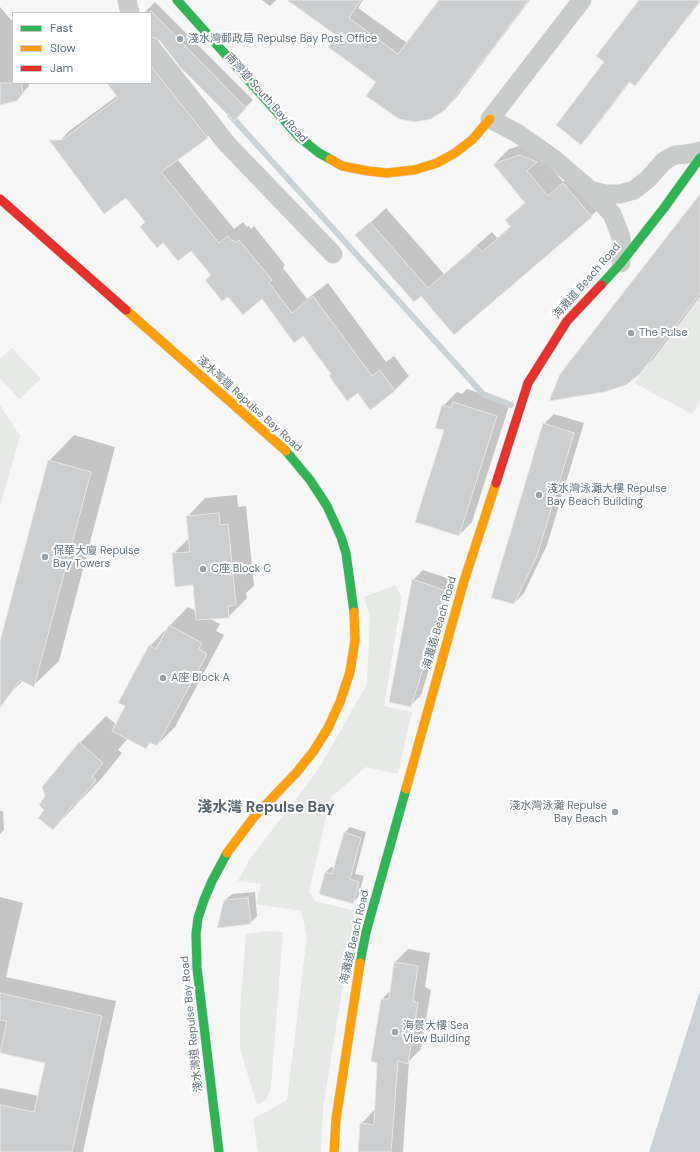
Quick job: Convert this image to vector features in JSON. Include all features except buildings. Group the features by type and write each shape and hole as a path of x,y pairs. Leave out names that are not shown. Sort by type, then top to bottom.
{"street":[{"name":"南灣道 South Bay Road","path":"178,0 300,137 319,153 342,166 387,173 420,168 437,163 455,153 472,140 582,0"},
{"path":"152,49 227,144 333,254"},
{"path":"490,119 536,145 590,190 612,214 618,226 622,246 620,263"},
{"path":"590,190 606,194 620,194 634,190 648,179 663,162 669,158 676,154 687,154 700,151"},
{"name":"海灘道 Beach Road","path":"334,1152 336,1119 358,970 366,932 464,581 525,391 528,383 567,321 620,263 664,208 700,158"},
{"name":"淺水灣道 Repulse Bay Road","path":"0,199 279,444 310,480 327,506 341,537 346,554 354,608 355,640 350,672 340,702 328,728 313,752 296,773 254,817 228,851 212,881 198,918 196,934 197,968 219,1152"}],"shaded area":[{"path":"700,296 700,403 692,414 634,383"},
{"path":"12,348 41,379 19,399 0,378 0,359"},
{"path":"0,405 20,436 0,506"},
{"path":"395,585 402,597 384,706 412,712 398,774 366,767 331,797 309,891 315,901 355,911 323,1108 321,1152 258,1152 253,1119 287,1100 307,936 301,911 256,904 261,884 238,881 249,860 318,770 367,684 370,617 364,597"},
{"path":"266,931 283,932 271,1087 266,1100 257,1105 240,1049 240,1010 246,934"},
{"path":"700,990 700,1152 649,1152 698,997"}],"waterway":[{"path":"230,115 483,394 511,405"}],"traffic: fast":[{"path":"177,0 299,137 319,153 330,159"},
{"path":"601,285 621,263 664,208 700,158"},
{"path":"286,451 310,480 327,506 341,537 346,553 354,612"},
{"path":"360,963 366,932 406,789"},
{"path":"219,1152 197,968 196,934 198,918 204,900 227,853"}],"traffic: slow":[{"path":"330,159 342,166 368,171 387,173 414,170 437,163 455,153 472,140 490,119"},
{"path":"126,310 286,451"},
{"path":"406,789 464,581 496,483"},
{"path":"227,853 254,817 296,773 313,752 328,728 340,702 350,672 355,640 354,612"},
{"path":"334,1152 336,1119 360,963"}],"traffic: jam":[{"path":"0,199 126,310"},
{"path":"496,483 528,383 567,321 601,285"}],"place":[{"name":"淺水灣郵政局 Repulse Bay Post Office","path":"180,39"},
{"name":"The Pulse","path":"631,333"},
{"name":"淺水灣泳灘大樓 Repulse Bay Beach Building","path":"539,495"},
{"name":"保華大廈 Repulse Bay Towers","path":"45,557"},
{"name":"C座 Block C","path":"203,569"},
{"name":"A座 Block A","path":"163,678"},
{"name":"淺水灣泳灘 Repulse Bay Beach","path":"615,812"},
{"name":"海景大樓 Sea View Building","path":"395,1032"}],"district":[{"name":"淺水灣 Repulse Bay","path":"266,808"}]}
